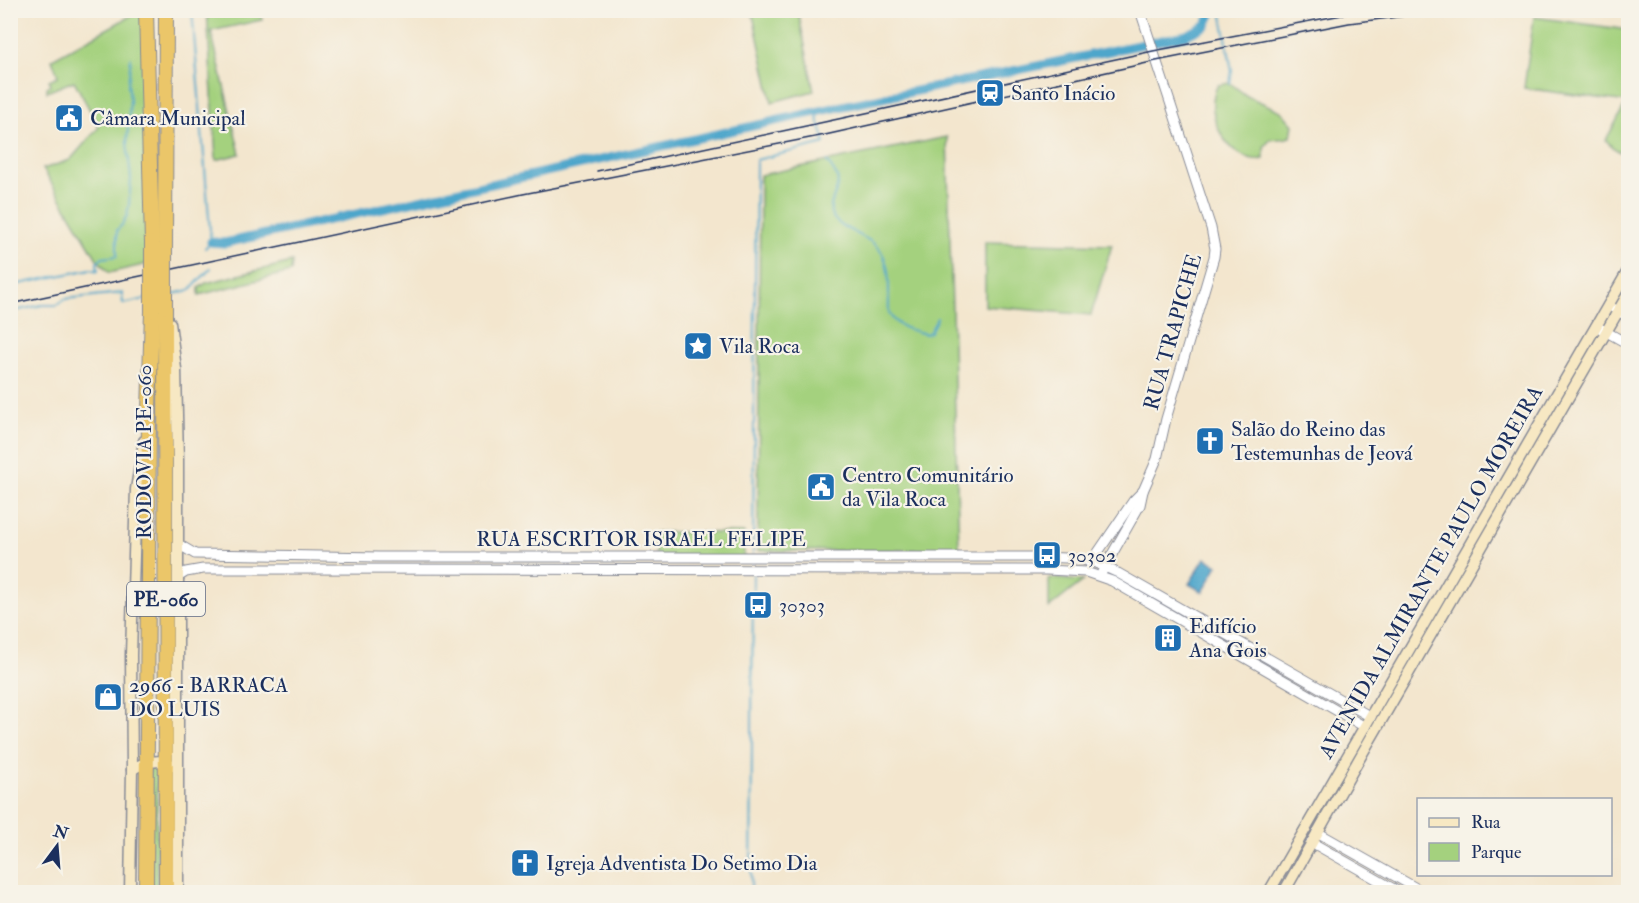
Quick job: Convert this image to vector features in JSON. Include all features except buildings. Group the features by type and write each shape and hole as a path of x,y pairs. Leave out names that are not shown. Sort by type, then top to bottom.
{"highway":[{"name":"PE-060","path":"147,10 159,245"},
{"name":"RODOVIA PE-060","path":"166,892 167,762 159,245 167,14"},
{"name":"PE-060","path":"149,411 159,309"},
{"name":"RODOVIA PE-060","path":"146,892 149,411"}],"main road":[{"name":"AVENIDA ALMIRANTE PAULO MOREIRA","path":"1269,892 1629,271"},
{"name":"AVENIDA ALMIRANTE PAULO MOREIRA","path":"1284,892 1317,831 1607,332 1624,314 1629,294"},
{"name":"PE-060","path":"159,309 176,369 178,892"},
{"name":"PE-060","path":"130,892 131,655 136,489 149,411"},
{"path":"132,770 147,762 167,762 179,771"}],"street":[{"name":"RUA TRAPICHE","path":"1098,576 1140,505 1143,491 1157,459 1166,419 1204,294 1215,249 1211,228 1140,10"},
{"path":"1608,305 1624,314"},
{"path":"1596,326 1629,344"},
{"name":"RUA TRAPICHE","path":"1086,572 1091,561 1133,501 1143,491"},
{"name":"RUA ESCRITOR ISRAEL FELIPE","path":"178,544 195,554 379,557 972,556 1067,558 1091,561 1105,567 1229,643"},
{"name":"RUA ESCRITOR ISRAEL FELIPE","path":"178,577 186,572 203,569 1057,570 1086,572 1112,581 1229,643"},
{"path":"1229,643 1368,722"},
{"path":"1317,831 1423,892"},
{"path":"1311,842 1399,892"}],"green space":[{"path":"136,11 150,11 152,263 109,273 97,259 43,169 70,160 99,127 74,81 47,92 47,87 51,84 49,80 58,76 52,59"},
{"path":"207,11 260,11 262,20 211,31 240,154 216,160"},
{"path":"752,11 798,11 814,91 772,102"},
{"path":"1534,17 1628,30 1627,102 1524,88"},
{"path":"1230,83 1247,96 1281,111 1293,125 1291,136 1270,140 1264,147 1264,159 1251,159 1240,154 1230,146 1216,122 1213,109 1214,96 1218,85"},
{"path":"1628,100 1628,157 1612,147 1606,140"},
{"path":"947,137 959,550 758,551 760,175"},
{"path":"985,242 1112,245 1091,315 985,306"},
{"path":"292,262 291,272 199,295 199,288 206,283"},
{"path":"656,532 744,533 744,559 656,558"},
{"path":"1049,578 1083,581 1049,608"},
{"path":"157,768 157,892 149,892 149,769"}],"water":[{"path":"1205,558 1218,565 1203,592 1189,584"}],"waterway":[{"path":"192,10 211,242 205,248"},
{"path":"211,242 225,243 843,106 1187,35 1206,25 1213,10"},
{"path":"1221,10 1232,71 1230,83"},
{"path":"10,286 91,269 98,271 97,263 102,258 117,256 117,230 127,215 131,178 127,143 131,58"},
{"path":"753,555 756,160 825,143 816,112"},
{"path":"827,161 838,182 831,204 831,213 840,224 870,241 882,253 887,267 889,313 892,318 905,328 926,334 930,332 937,318"},
{"path":"169,295 190,290 211,268"},
{"path":"10,312 42,305 57,305 65,299 122,293 123,304 146,299"},
{"path":"751,892 753,573"}],"tram line":[{"path":"597,171 1153,51 1378,10"},
{"path":"10,304 523,194 825,135 1156,61 1349,23 1454,10"}],"place":[{"name":"Santo Inácio","path":"990,93"},
{"name":"Câmara Municipal","path":"69,118"},
{"name":"Vila Roca","path":"698,346"},
{"name":"Salão do Reino das Testemunhas de Jeová","path":"1210,441"},
{"name":"Centro Comunitário da Vila Roca","path":"821,487"},
{"name":"30302","path":"1047,555"},
{"name":"30303","path":"758,605"},
{"name":"Edifício Ana Gois","path":"1168,638"},
{"name":"2966 - BARRACA DO LUIS","path":"108,697"},
{"name":"Igreja Adventista Do Setimo Dia","path":"525,863"}]}
